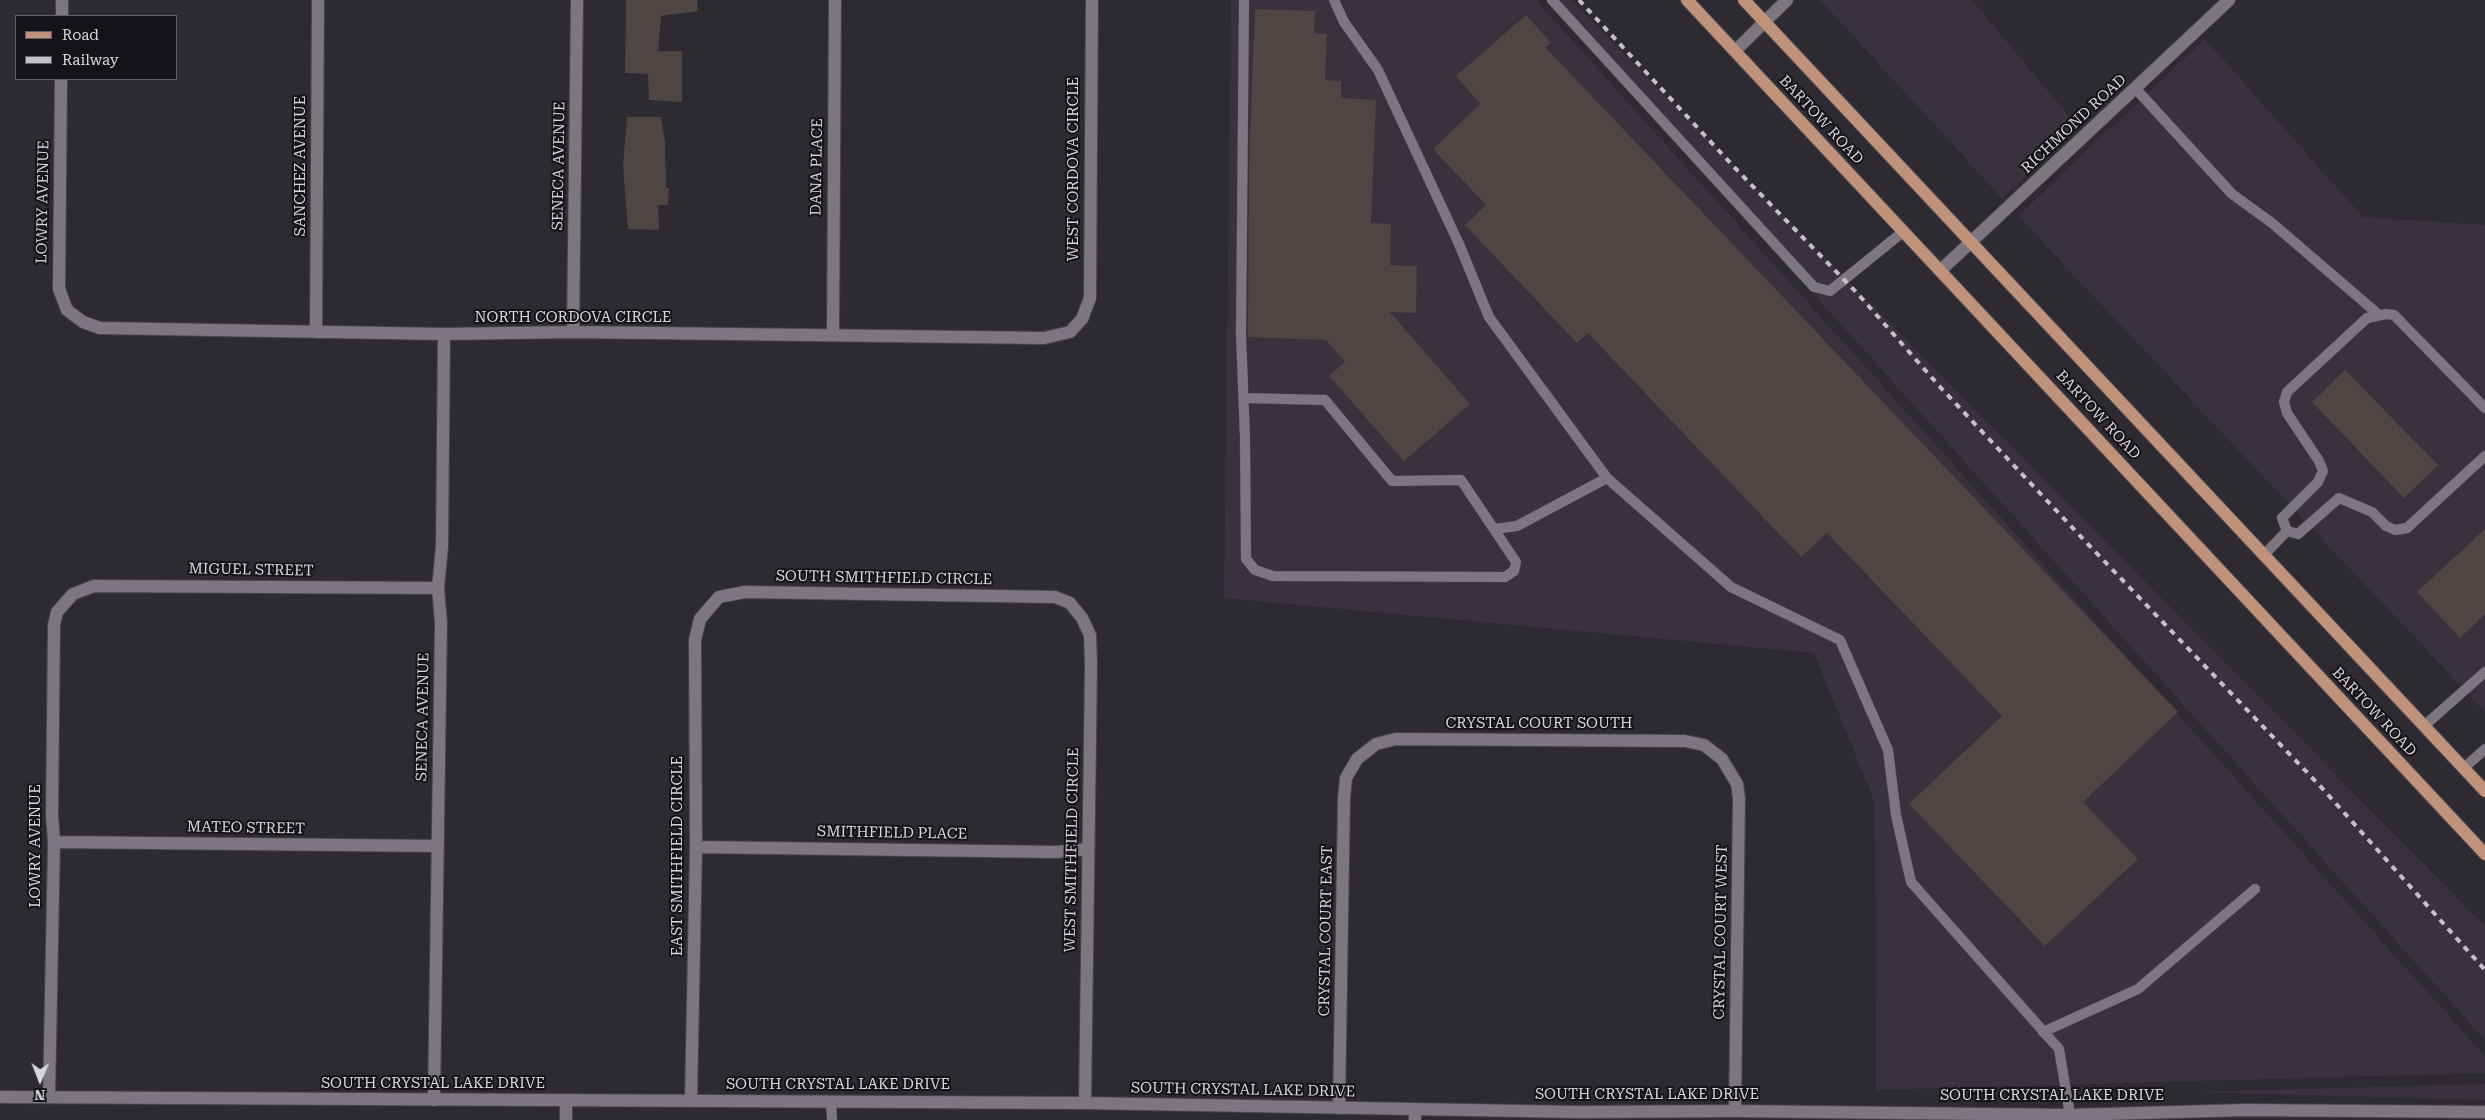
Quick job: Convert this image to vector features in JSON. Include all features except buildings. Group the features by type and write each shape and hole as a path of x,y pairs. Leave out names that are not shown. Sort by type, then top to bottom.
{"main road":[{"name":"BARTOW ROAD","path":"1687,0 2485,854"},
{"name":"BARTOW ROAD","path":"1744,0 2485,791"}],"street":[{"path":"62,0 62,15"},
{"name":"SANCHEZ AVENUE","path":"316,332 318,0"},
{"name":"SENECA AVENUE","path":"573,332 577,0"},
{"name":"DANA PLACE","path":"833,334 835,0"},
{"name":"WEST CORDOVA CIRCLE","path":"1070,332 1082,319 1090,298 1092,0"},
{"path":"1735,52 1786,0"},
{"name":"RICHMOND ROAD","path":"1941,270 1972,243 2229,0"},
{"name":"LOWRY AVENUE","path":"61,80 59,289 67,310 78,319"},
{"name":"NORTH CORDOVA CIRCLE","path":"78,319 100,328 444,334 573,332 1044,338 1070,332"},
{"name":"SENECA AVENUE","path":"434,1100 441,623 438,588 442,547 444,334"},
{"name":"MIGUEL STREET","path":"68,600 73,594 94,586 438,588"},
{"name":"SOUTH SMITHFIELD CIRCLE","path":"703,614 718,597 745,592 1056,597 1070,603"},
{"name":"LOWRY AVENUE","path":"49,1096 54,842 52,815 54,625 57,612 68,600"},
{"name":"WEST SMITHFIELD CIRCLE","path":"1070,603 1082,618 1090,635 1086,1103"},
{"name":"EAST SMITHFIELD CIRCLE","path":"691,1100 696,847 695,640 703,614"},
{"name":"CRYSTAL COURT SOUTH","path":"1357,759 1376,744 1396,739 1685,741 1704,745 1722,759"},
{"name":"CRYSTAL COURT EAST","path":"1338,1108 1344,798 1346,778 1357,759"},
{"name":"CRYSTAL COURT WEST","path":"1722,759 1737,784 1739,798 1735,1111"},
{"name":"MATEO STREET","path":"54,842 438,846"},
{"name":"SMITHFIELD PLACE","path":"696,847 1056,852 1087,849"},
{"name":"SOUTH CRYSTAL LAKE DRIVE","path":"0,1097 1086,1103 1338,1108 1415,1115 1578,1116 1735,1111 1823,1116 2070,1117 2245,1110 2313,1116 2459,1116 2485,1112"},
{"path":"566,1100 566,1120"}],"lane":[{"path":"1244,0 1241,334 1244,398 1246,559 1255,570 1273,576 1504,577 1514,571 1516,562 1461,480 1392,481 1325,400 1244,398"},
{"path":"1334,0 1344,22 1378,70 1459,244 1489,317 1607,478 1731,587 1840,640 1888,750 1896,815 1911,882 2058,1049 2070,1117"},
{"path":"1552,0 1814,287 1830,291 1904,231"},
{"path":"2135,88 2232,194 2272,223 2378,314"},
{"path":"2287,531 2282,518 2318,482 2323,471 2320,461 2287,413 2284,402 2288,392 2367,318 2378,314 2394,316 2485,408"},
{"path":"2287,531 2298,534 2339,498 2372,512 2386,526 2395,530 2407,528 2485,456"},
{"path":"1495,530 1516,526 1607,478"},
{"path":"2264,555 2287,531"},
{"path":"2424,726 2485,672"},
{"path":"2464,768 2485,749"},
{"path":"2043,1032 2138,990 2255,889"},
{"path":"831,1101 832,1120"}],"shaded area":[{"path":"1231,0 1536,0 2485,1056 2485,1073 1876,1090 1875,803 1814,653 1224,598"},
{"path":"1549,0 1571,0 2485,926 2485,1040"},
{"path":"1820,0 1972,0 2078,127 2002,198"},
{"path":"2205,39 2363,217 2485,225 2485,712 2018,216"},
{"path":"2485,1084 2485,1100 2190,1092"}],"railway":[{"path":"1579,0 1735,168 1858,294 1941,388 2084,540 2322,788 2485,970"}]}
